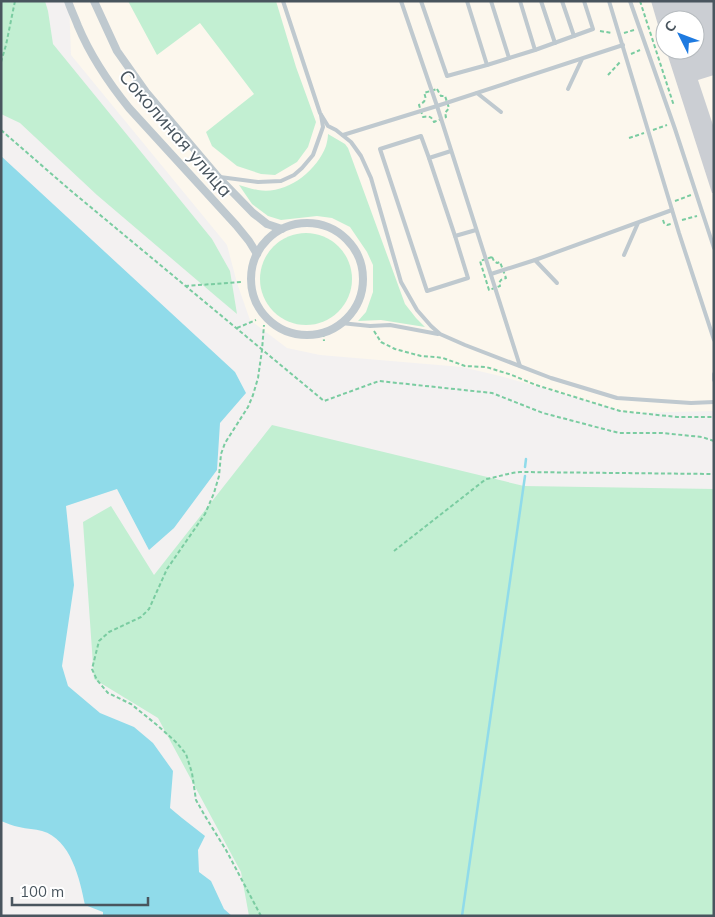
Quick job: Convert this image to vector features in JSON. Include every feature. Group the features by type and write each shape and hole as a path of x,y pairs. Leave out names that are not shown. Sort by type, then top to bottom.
{"street":[{"name":"Соколиная улица","path":"68,1 84,40 98,66 115,91 236,224 257,254"},
{"name":"Соколиная улица","path":"94,1 117,51 136,80 218,177 253,214 267,224 282,229"},
{"path":"295,224 322,225 340,234 354,249 362,268 362,289 355,308 341,323 323,337 293,334 277,327 264,315 254,300 251,288 251,270 257,254 267,239 282,229 295,224"}],"lane":[{"path":"218,177 258,182 281,181 294,175 313,155 323,127 283,1"},
{"path":"401,1 437,106 520,366"},
{"path":"421,1 447,76 487,66 593,29 584,1"},
{"path":"466,1 487,66"},
{"path":"491,1 509,58"},
{"path":"520,1 535,50"},
{"path":"541,1 555,43"},
{"path":"562,1 574,36"},
{"path":"609,1 672,210 714,340"},
{"path":"630,1 714,248"},
{"path":"343,135 623,45"},
{"path":"568,89 582,59"},
{"path":"477,93 501,112"},
{"path":"320,113 328,126 343,135 357,149 371,178 401,282 417,310 440,334"},
{"path":"421,136 429,158 468,278 427,291 380,149 421,136"},
{"path":"429,158 450,151"},
{"path":"491,274 672,210"},
{"path":"624,256 638,223"},
{"path":"455,236 476,230"},
{"path":"535,260 557,283"},
{"path":"341,323 370,326 390,325 440,334 551,378 617,398 691,403 714,402"},
{"path":"714,374 714,380"}],"path":[{"path":"1,62 15,1"},
{"path":"1,130 70,190 324,401 380,381 492,393 543,413 619,433 662,433 702,437 714,441"},
{"path":"670,202 696,194"},
{"path":"661,214 664,223 667,225 703,214"},
{"path":"185,286 242,282"},
{"path":"236,329 256,320"},
{"path":"261,916 226,850 196,800 192,774 186,754 171,737 131,704 108,693 97,680 92,668 99,641 109,632 141,617 149,609 167,569 205,514 219,476 221,454 225,443 248,407 253,395 258,378 264,326"},
{"path":"374,332 381,342 395,349 421,356 443,358 465,366 486,367 536,385 620,411 714,417"},
{"path":"394,551 486,479 509,473 714,474"}],"shaded area":[{"path":"69,1 714,1 714,411 630,413 462,367 320,355 287,348 250,320 237,283 227,245 71,55"}],"green space":[{"path":"1,1 45,1 53,44 212,239 230,271 237,314 97,195 20,123 1,114"},
{"path":"128,1 276,1 296,67 316,122 308,147 297,162 275,175 261,174 237,166 212,146 206,132 254,94 200,23 157,55"},
{"path":"328,134 345,144 348,148 405,304 425,327 381,320 358,321 366,312 373,292 373,265 367,252 350,227 332,218 317,216 281,220 268,216 252,204 239,185 255,190 269,191 279,189 299,180 315,165 321,156 326,146"},
{"path":"306,233 324,236 339,246 349,261 352,279 349,297 339,312 324,322 306,325 288,322 273,312 263,297 260,279 263,261 273,246 288,236"},
{"path":"272,425 524,486 714,489 714,916 249,916 241,872 158,718 94,679 83,522 111,506 154,575"}],"water":[{"path":"1,156 235,372 246,393 220,423 217,470 174,528 149,550 117,489 66,506 74,585 62,666 68,686 100,713 134,727 153,743 173,771 170,808 205,836 198,850 199,872 211,881 224,909 232,916 103,916 103,912 85,905 77,873 67,851 60,842 52,835 42,831 17,827 1,821"}],"building":[{"path":"651,1 714,1 714,75 698,80 714,128 714,193 712,193 669,60 705,60 705,10 655,10 655,15"}],"waterway":[{"path":"525,467 526,459"},
{"path":"462,916 525,476"}]}
